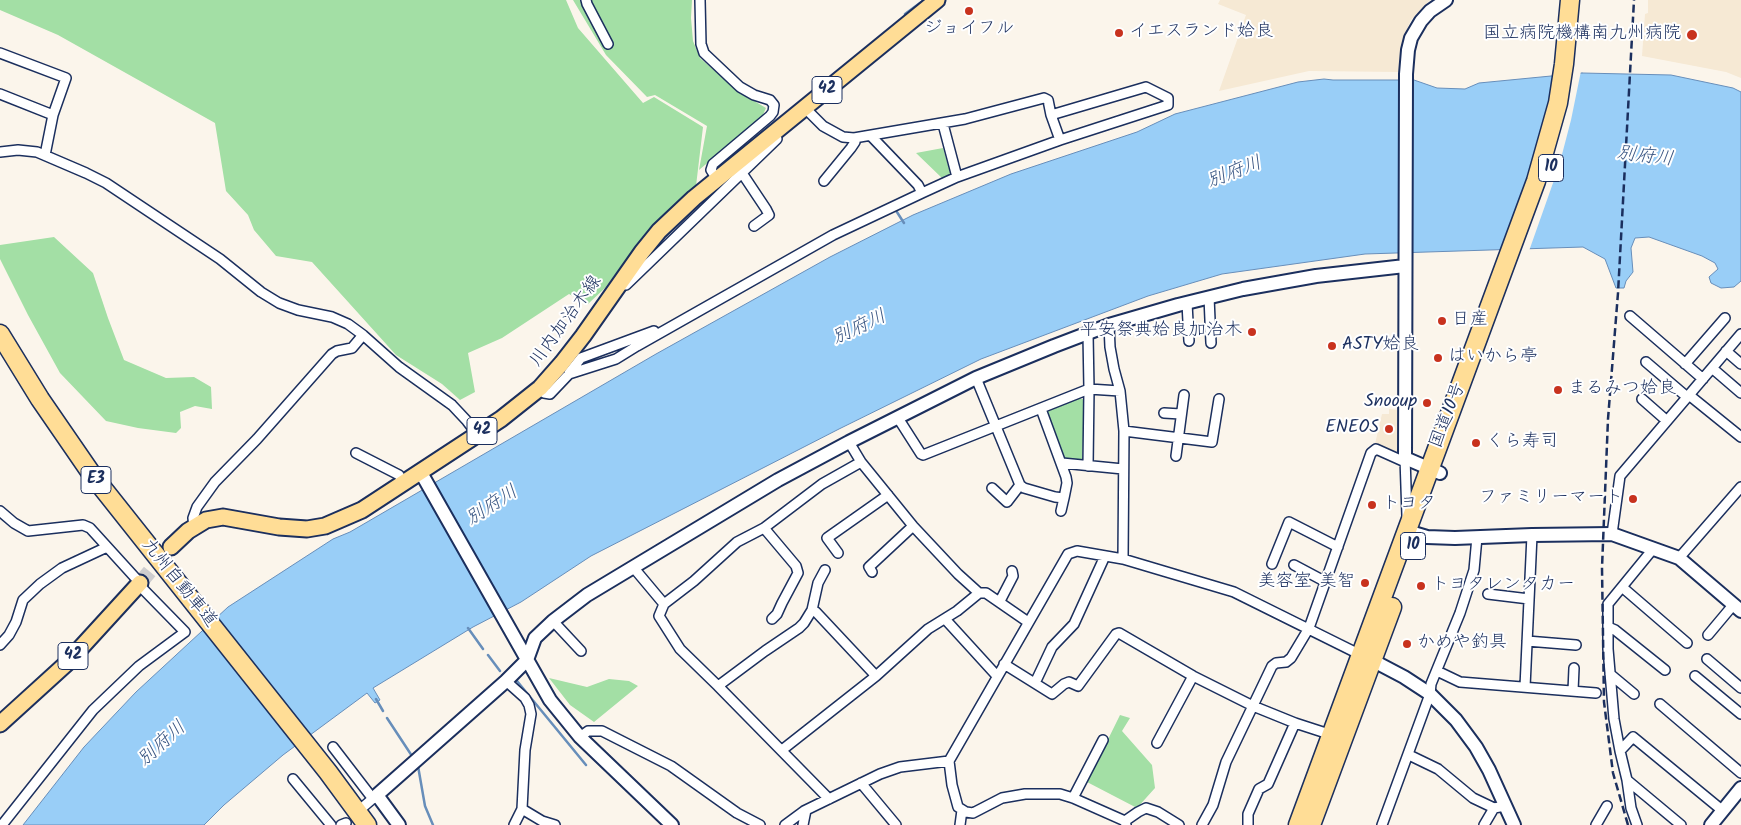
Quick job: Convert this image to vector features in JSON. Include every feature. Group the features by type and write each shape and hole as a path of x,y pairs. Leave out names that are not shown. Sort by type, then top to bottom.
{"highway":[{"name":"国道10号","path":"1570,0 1570,65"},
{"name":"国道10号","path":"1311,825 1367,657 1510,266 1570,65 1582,0"},
{"name":"九州自動車道","path":"0,334 40,399 93,476 200,621"},
{"name":"九州自動車道","path":"0,356 30,406 84,483 200,621 324,776 367,825"},
{"name":"国道10号","path":"1298,825 1332,735 1367,657"},
{"name":"九州自動車道","path":"324,776 347,824"}],"main road":[{"name":"川内加治木線","path":"171,546 194,527 206,520 223,517 279,527 307,529 325,526 362,510 403,482 423,474 477,434 501,419 540,388 583,336 614,289 659,231 694,198 936,0"},
{"name":"42","path":"0,724 66,664 140,583"}],"street":[{"path":"586,0 608,44"},
{"path":"700,0 701,44 704,53 740,87 754,95 770,100 774,106 770,116 713,164 711,170 717,179"},
{"path":"1446,0 1426,16 1412,38 1408,50 1406,74 1405,460 1413,533 1427,537 1612,534 1679,558 1737,608 1708,635"},
{"path":"0,52 66,78 53,114 45,155"},
{"path":"569,374 616,359 833,235 957,177 1060,140 1168,105 1168,98 1146,87 1051,115"},
{"path":"0,94 53,114"},
{"path":"805,108 823,126 843,137 854,138 943,124 1008,109 1044,98 1048,100 1060,140"},
{"path":"943,124 957,177"},
{"path":"614,289 620,290 778,138 782,125"},
{"path":"871,136 918,185 922,194"},
{"path":"824,181 851,148 855,142 854,138"},
{"path":"0,152 18,150 36,152 106,184 220,259 245,280 279,303 348,324 399,367 452,405 477,434"},
{"path":"742,172 769,215 754,226"},
{"path":"363,807 506,681 527,660 535,638 553,621 587,595 778,480 850,442 976,378 1109,325 1242,289 1405,261"},
{"path":"1209,297 1211,343"},
{"path":"1187,303 1189,341"},
{"path":"540,388 544,393 550,394 581,358 666,326 684,315"},
{"path":"1630,316 1703,379"},
{"path":"1685,364 1725,318"},
{"path":"1109,325 1110,347 1120,391 1124,431 1123,559"},
{"path":"1088,334 1088,466"},
{"path":"1612,534 1620,476 1741,334"},
{"path":"194,527 192,518 197,507 215,482 257,439 332,354 352,348 363,335"},
{"path":"1726,352 1741,364"},
{"path":"1646,362 1741,437"},
{"path":"1712,368 1741,393"},
{"path":"976,378 1020,485 1024,488 1064,498"},
{"path":"898,418 923,455 1089,389 1120,391"},
{"path":"1176,456 1184,395"},
{"path":"1124,431 1212,442 1219,399"},
{"path":"1642,399 1667,421"},
{"path":"1041,408 1062,463 1067,483 1061,511"},
{"path":"1164,413 1181,414"},
{"path":"850,442 861,462 913,526 958,574 979,593"},
{"path":"1202,825 1213,805 1226,762 1272,666 1276,663 1286,662 1291,658 1309,628 1371,453 1376,449 1435,471"},
{"path":"356,453 399,474 403,482"},
{"path":"829,799 680,650 659,616 664,604 694,581 737,542 764,528 822,484 861,462"},
{"path":"1062,463 1123,469"},
{"path":"423,474 550,700 580,737 672,825"},
{"path":"992,488 1007,502 1020,485"},
{"path":"1679,558 1741,487"},
{"path":"838,553 827,538 888,495"},
{"path":"0,511 14,523 28,531 83,525 90,528 140,583 142,588 185,632 139,666 93,710 2,825"},
{"path":"1272,564 1289,522 1338,547"},
{"path":"872,572 869,567 913,526"},
{"path":"764,528 796,566 798,573 777,614 772,619"},
{"path":"1525,687 1532,534"},
{"path":"1382,825 1430,694 1431,684 1460,613 1474,570 1477,537"},
{"path":"0,645 16,622 23,600 40,584 62,568 107,547"},
{"path":"1637,825 1631,808 1614,719 1610,674 1608,604 1653,549"},
{"path":"1179,825 1158,812 1146,808 1125,823 1073,798 1060,794 1025,794 1002,798 973,812 962,810 958,807 949,761 1068,554 1077,551 1123,559 1234,592 1404,677 1430,694 1456,720 1476,747 1489,770 1499,807 1515,825"},
{"path":"1035,683 1052,647 1074,624 1105,556"},
{"path":"1294,565 1326,582"},
{"path":"632,567 664,604"},
{"path":"718,686 799,628 812,610 818,583 825,570"},
{"path":"1000,601 1013,576 1012,571"},
{"path":"1622,587 1687,644"},
{"path":"782,750 876,676 928,629 979,593 986,593 1000,601 1028,622"},
{"path":"1488,594 1529,599"},
{"path":"812,610 876,676"},
{"path":"944,619 998,676"},
{"path":"553,621 581,651"},
{"path":"1608,627 1615,630 1665,670"},
{"path":"1004,664 1052,694 1069,682 1078,686 1116,634 1119,633 1194,676 1253,706 1295,724 1332,735"},
{"path":"1527,641 1576,645"},
{"path":"1707,659 1741,688"},
{"path":"1573,691 1574,668"},
{"path":"1437,671 1460,682 1596,693"},
{"path":"1610,674 1634,694"},
{"path":"1157,743 1194,676"},
{"path":"1695,676 1741,714"},
{"path":"506,681 525,698 531,714 525,750 522,809 514,825"},
{"path":"1660,704 1741,773"},
{"path":"1248,825 1248,814 1259,789 1268,784 1295,724"},
{"path":"580,737 588,731 602,731 671,766 737,813 760,825"},
{"path":"1620,751 1633,736 1717,820 1740,792"},
{"path":"1073,798 1103,740"},
{"path":"333,747 399,825"},
{"path":"1409,754 1438,769 1473,798 1499,807"},
{"path":"785,825 806,810 860,783 900,766 949,761"},
{"path":"293,778 331,825"},
{"path":"1627,780 1681,825"},
{"path":"860,783 896,825"},
{"path":"1596,825 1607,806"},
{"path":"1484,825 1499,807"},
{"path":"522,809 542,821 555,825"},
{"path":"803,825 806,810"},
{"path":"960,825 962,810"}],"shaded area":[{"path":"1220,0 1430,0 1411,20 1400,53 1400,72 1309,71 1219,91 1246,15 1218,4"},
{"name":"国立病院機構南九州病院","path":"1648,0 1741,0 1741,78 1726,72 1642,56"},
{"name":"ENEOS","path":"1389,409 1399,410 1400,453 1375,444 1382,414 1389,414"}],"green space":[{"path":"0,0 566,0 578,28 643,103 654,97 703,127 696,186 645,234 605,288 588,304 569,294 502,338 468,353 475,392 460,400 442,384 396,355 312,262 276,256 254,230 248,215 226,191 215,123 58,35 0,10"},
{"path":"573,0 692,0 693,41 700,58 739,92 766,108 762,117 699,170 707,126 655,95 647,97 606,55"},
{"path":"943,148 951,176 943,179 916,153"},
{"path":"54,237 93,273 124,360 166,378 194,377 211,387 212,409 195,406 180,412 181,428 176,433 106,421 60,373 0,259 0,245"},
{"path":"1079,398 1085,400 1082,460 1064,459 1047,411"},
{"path":"549,678 587,687 609,679 629,681 638,686 594,722 570,705"},
{"path":"1120,715 1130,718 1122,731 1152,765 1155,788 1137,808 1087,782"}],"water":[{"name":"別府川","path":"1582,73 1671,75 1733,88 1741,92 1741,281 1734,287 1721,288 1711,283 1709,277 1718,269 1715,263 1702,256 1649,237 1635,238 1631,248 1633,272 1626,281 1624,288 1616,288 1605,259 1583,247 1365,254 1222,274 1148,296 981,359 839,429 591,556 521,602 473,627 373,688 380,700 375,703 367,693 283,755 224,805 204,825 23,825 84,747 136,692 228,607 333,539 350,532 656,354 830,257 913,215 1011,174 1137,132 1175,114 1298,82 1324,79 1414,80 1437,88 1465,89 1479,83"}],"pier":[{"path":"1581,71 1559,166 1529,251 1502,252 1534,165 1556,74"}],"waterway":[{"path":"905,14 924,0"},
{"path":"895,209 904,223"},
{"path":"468,628 483,649"},
{"path":"488,655 500,671"},
{"path":"517,681 586,765"},
{"path":"376,699 383,711"},
{"path":"387,718 412,756"},
{"path":"418,766 425,806 433,825"}],"tunnel":[{"path":"140,583 167,551"}],"railway":[{"path":"1628,825 1613,773 1604,702 1602,568 1608,419 1618,293 1634,0"}],"place":[{"name":"ジョイフル","path":"969,11"},
{"name":"イエスランド姶良","path":"1119,33"},
{"name":"国立病院機構南九州病院","path":"1692,35"},
{"name":"日産","path":"1442,321"},
{"name":"平安祭典姶良加治木","path":"1252,332"},
{"name":"ASTY姶良","path":"1332,346"},
{"name":"はいから亭","path":"1438,358"},
{"name":"まるみつ姶良","path":"1558,390"},
{"name":"Snooup","path":"1427,403"},
{"name":"ENEOS","path":"1389,429"},
{"name":"くら寿司","path":"1476,443"},
{"name":"ファミリーマート","path":"1633,499"},
{"name":"トヨタ","path":"1372,505"},
{"name":"美容室 美智","path":"1365,583"},
{"name":"トヨタレンタカー","path":"1421,586"},
{"name":"かめや釣具","path":"1407,644"}]}
